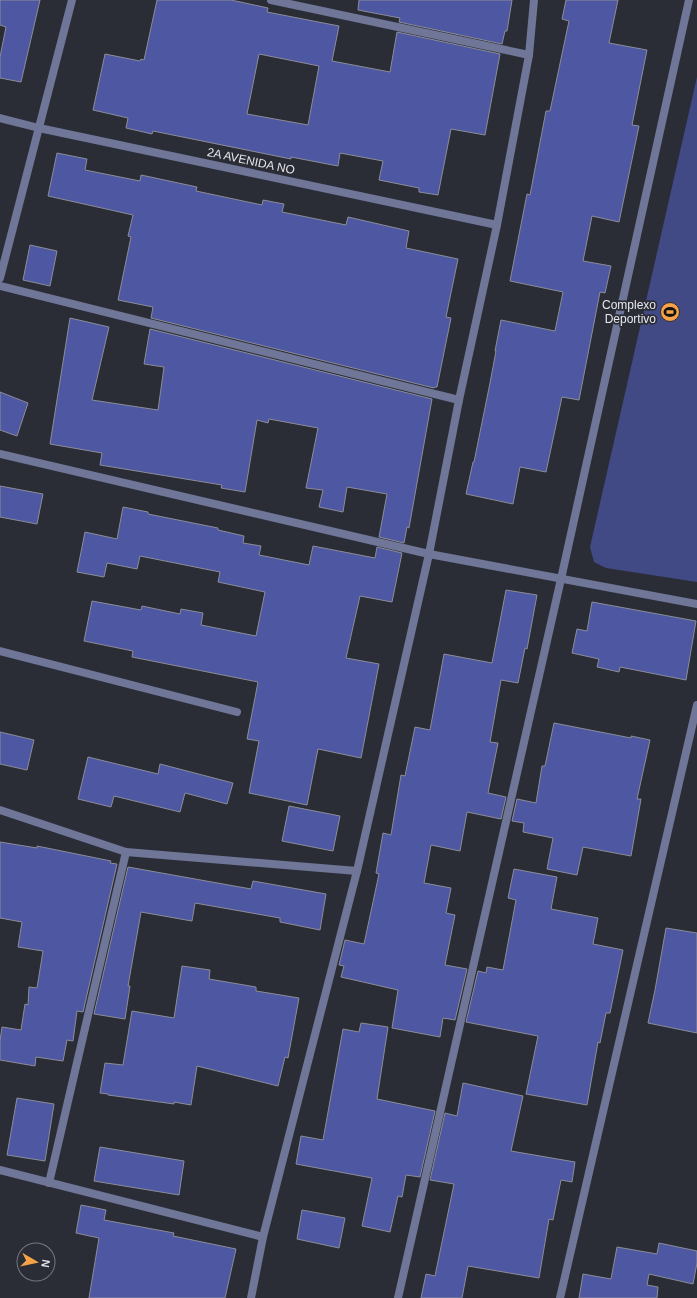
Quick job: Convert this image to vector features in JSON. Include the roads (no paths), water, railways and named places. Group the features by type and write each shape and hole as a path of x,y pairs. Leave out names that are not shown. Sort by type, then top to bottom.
{"street":[{"path":"0,278 72,0"},
{"path":"271,0 529,55"},
{"path":"251,1298 263,1238 357,871 429,554 459,400 497,225 529,55 534,0"},
{"path":"398,1298 561,579 690,0"},
{"name":"2A AVENIDA NO","path":"0,118 39,128 497,225"},
{"path":"0,286 459,400"},
{"path":"0,454 429,554 697,604"},
{"path":"0,651 237,712"},
{"path":"560,1298 697,705"},
{"path":"0,810 126,852 357,871"},
{"path":"49,1183 126,852"},
{"path":"0,1170 263,1238"}],"place":[{"name":"Complexo Deportivo","path":"670,312"}]}
